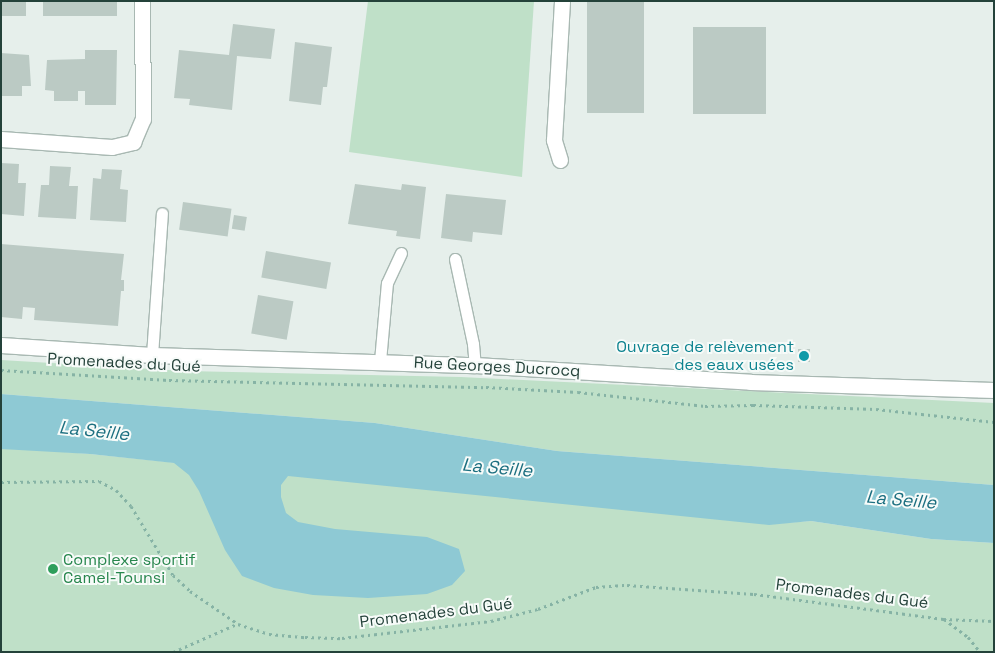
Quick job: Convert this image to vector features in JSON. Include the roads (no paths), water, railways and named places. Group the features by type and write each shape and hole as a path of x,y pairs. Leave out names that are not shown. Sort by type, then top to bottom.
{"street":[{"path":"1,139 112,147 133,142 143,119 142,1"},
{"path":"560,160 554,140 562,1"},
{"name":"Rue Georges Ducrocq","path":"1,345 152,355 380,360 750,382 994,390"}],"lane":[{"path":"152,355 162,213"},
{"path":"380,360 387,283 401,253"},
{"path":"455,259 473,344 475,365"}],"water":[{"name":"La Seille","path":"1,394 375,423 557,451 994,485 994,543 931,539 811,521 769,525 288,476 281,485 281,497 286,513 298,522 335,529 427,537 459,549 465,571 452,585 427,594 368,598 313,595 274,588 242,576 225,550 199,491 189,475 174,463 90,454 1,449"}],"place":[{"name":"Ouvrage de relèvement des eaux usées","path":"804,356"},
{"name":"Complexe sportif Camel-Tounsi","path":"53,569"}]}
